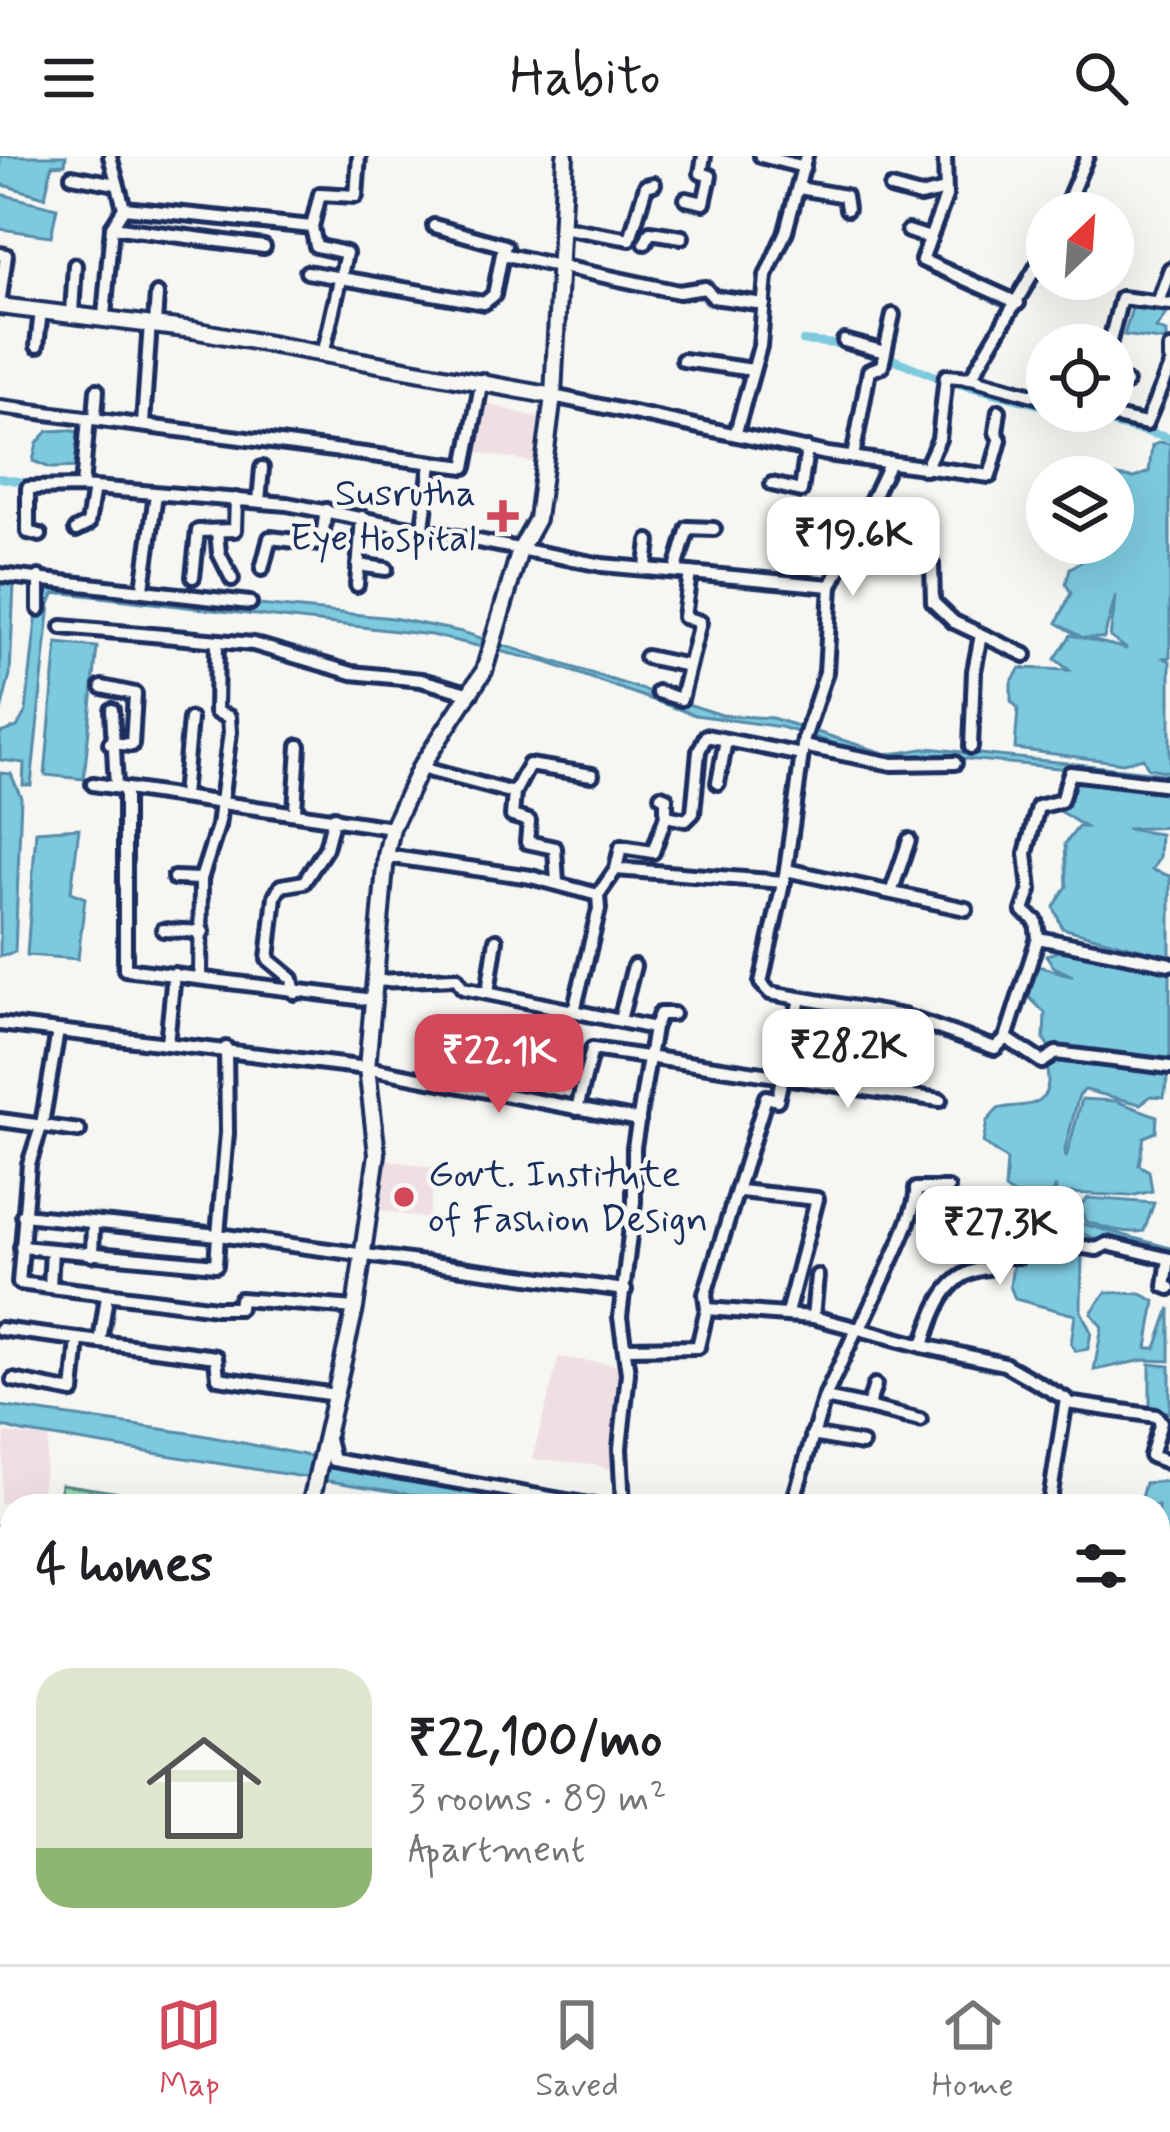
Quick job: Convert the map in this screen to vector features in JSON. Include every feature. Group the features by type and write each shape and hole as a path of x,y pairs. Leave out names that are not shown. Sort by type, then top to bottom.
{"main road":[{"path":"312,1494 355,1308 376,1154 367,1068 386,856 392,828 420,768 471,694 489,655 520,550 540,503 553,396 566,156"},
{"path":"0,302 482,380 553,396"}],"street":[{"path":"110,156 124,208"},
{"path":"323,355 346,253 316,245 312,227 320,194 356,196 359,156"},
{"path":"686,199 704,202 710,176 701,173 704,156"},
{"path":"736,432 753,370 771,260 805,161 761,156"},
{"path":"945,156 942,191 946,196 922,260 1018,303"},
{"path":"1072,192 1087,156"},
{"path":"72,176 116,184"},
{"path":"630,239 646,186 654,184"},
{"path":"799,188 845,196 847,209"},
{"path":"891,188 920,196 942,191"},
{"path":"124,208 312,227"},
{"path":"104,316 112,227 124,208"},
{"path":"222,241 225,215"},
{"path":"307,272 484,303 494,295 505,246 434,226"},
{"path":"112,227 264,247"},
{"path":"561,227 630,239 644,248 650,232 682,237"},
{"path":"908,231 930,238"},
{"path":"0,254 6,255 0,302"},
{"path":"502,254 679,292 705,288 712,298 764,304"},
{"path":"72,313 75,265"},
{"path":"1114,324 1121,298 1164,303 1170,268"},
{"path":"971,378 1026,288"},
{"path":"143,424 157,294"},
{"path":"37,346 41,311"},
{"path":"853,457 869,370 883,366 893,315"},
{"path":"844,341 885,352"},
{"path":"1134,421 1146,424 1170,363 1170,348"},
{"path":"683,360 753,370"},
{"path":"925,469 939,439 945,380 971,378 1026,393"},
{"path":"0,408 382,453 431,464 469,464 482,380"},
{"path":"76,530 88,524 91,418 98,390"},
{"path":"553,396 992,483 1000,440 999,411"},
{"path":"772,484 801,491 807,448"},
{"path":"890,462 831,586 826,672 804,742 785,876 761,983 770,993 903,1016 995,1048 1006,1038 1038,938 1036,921 1023,911 1030,890 1027,853 1040,804 1061,801 1070,773 1170,785"},
{"path":"423,528 431,464"},
{"path":"259,501 262,468"},
{"path":"40,535 28,532 28,488 88,488 259,501 602,565 831,586"},
{"path":"143,588 156,494"},
{"path":"193,577 198,531 235,530 236,499"},
{"path":"262,569 270,538 321,544 326,510"},
{"path":"356,584 362,517"},
{"path":"676,569 688,528 714,529"},
{"path":"218,531 219,553 232,579"},
{"path":"646,566 649,541"},
{"path":"852,541 932,565 933,602 954,622 1025,655"},
{"path":"358,565 386,569"},
{"path":"658,692 681,699 700,622 683,617 691,573"},
{"path":"0,575 250,603"},
{"path":"39,577 39,609"},
{"path":"62,627 217,641 471,694"},
{"path":"971,747 974,670 981,635"},
{"path":"200,976 201,879 218,826 230,732 230,717 216,712 217,641"},
{"path":"646,657 689,666"},
{"path":"102,687 135,694 132,745 110,743"},
{"path":"112,710 110,743 129,880 125,969 373,1000"},
{"path":"183,796 190,719"},
{"path":"666,816 686,820 693,813 699,752 706,736 804,742 892,764 955,763"},
{"path":"718,783 726,740"},
{"path":"295,810 299,746"},
{"path":"556,883 555,848 527,842 529,821 512,816 514,793 529,765 592,775"},
{"path":"420,768 514,793"},
{"path":"93,784 295,810 392,828"},
{"path":"574,1011 599,909 598,895 616,869 621,847 653,852 666,816 666,798 661,796"},
{"path":"295,993 292,979 268,958 275,896 281,886 304,882 326,848 334,817"},
{"path":"892,890 909,840"},
{"path":"386,856 556,883 598,895"},
{"path":"616,869 785,876 892,890 966,909"},
{"path":"174,878 201,879"},
{"path":"163,931 203,932"},
{"path":"1038,938 1170,964"},
{"path":"488,992 496,940"},
{"path":"620,1020 634,966"},
{"path":"167,1042 174,974"},
{"path":"374,981 456,978 463,988 654,1028"},
{"path":"625,1348 698,1347 707,1309 705,1294 766,1097 777,1100 800,999"},
{"path":"623,1494 625,1348 620,1317 639,1120 654,1028 660,1014 673,1014"},
{"path":"0,1024 367,1068 639,1120"},
{"path":"58,1031 42,1124 28,1164 19,1283 216,1308 239,1308 240,1299 355,1308"},
{"path":"1006,1038 1042,1062 1056,1053 1170,1067"},
{"path":"21,1247 216,1265 227,1133 226,1048"},
{"path":"578,1109 592,1049 940,1100"},
{"path":"0,1120 79,1131"},
{"path":"795,1494 825,1398 895,1244 916,1212 916,1189 948,1189"},
{"path":"740,1191 817,1199 787,1313"},
{"path":"22,1215 363,1252 625,1290"},
{"path":"92,1255 93,1223"},
{"path":"143,1258 146,1227"},
{"path":"923,1346 936,1308 960,1275 988,1268 995,1256 1019,1256 1030,1239 1097,1250 1107,1244 1170,1259 1165,1286 1170,1288"},
{"path":"50,1287 52,1250"},
{"path":"813,1317 818,1276"},
{"path":"100,1342 107,1295"},
{"path":"707,1309 813,1317 1004,1364 1067,1402 1156,1416 1160,1421 1151,1456 1170,1463"},
{"path":"0,1329 216,1357 218,1378 335,1395"},
{"path":"13,1380 73,1392 78,1340"},
{"path":"868,1407 875,1385"},
{"path":"825,1398 920,1420"},
{"path":"1051,1494 1067,1402"},
{"path":"325,1433 331,1438 333,1460 527,1494"},
{"path":"812,1435 862,1444"}],"shaded area":[{"path":"481,402 543,419 537,463 472,451"},
{"name":"Govt. Institute of Fashion Design","path":"383,1159 436,1168 428,1219 375,1209"},
{"path":"559,1357 623,1366 616,1472 594,1464 532,1459"},
{"path":"5,1433 49,1438 42,1494 1,1494"}],"green space":[{"path":"61,1484 128,1494 60,1494"}],"water":[{"path":"0,156 66,156 65,164 52,165 45,197 0,184"},
{"path":"0,194 57,208 51,236 0,229"},
{"path":"1134,301 1170,308 1156,328 1166,332 1166,341 1134,336 1134,324 1127,324"},
{"path":"48,431 82,433 83,467 50,468 33,461 37,443"},
{"path":"1170,444 1170,657 1164,658 1170,661 1170,772 1148,768 1143,758 1123,763 1015,749 1018,708 1011,701 1011,683 1020,668 1069,670 1055,659 1071,635 1083,638 1057,623 1071,593 1066,584 1070,568 1134,564 1134,478 1149,472 1152,446","holes":["1116,595 1110,637 1127,649 1083,638 1104,638"]},
{"path":"0,583 14,584 10,675 0,715"},
{"path":"40,584 393,618 462,632 722,715 772,718 884,753 938,749 1141,771 1170,775 1170,779 926,755 904,765 781,727 695,715 546,662 431,635 65,593 54,594 50,604 31,785 23,785 24,763 0,760 0,733 17,727 26,711"},
{"path":"57,643 97,647 84,779 45,775"},
{"path":"0,773 11,774 21,797 15,952 0,956"},
{"path":"1069,774 1170,784 1170,827 1126,829 1160,834 1159,858 1152,870 1170,876 1170,957 1062,928 1054,907 1067,886 1065,844 1078,827 1085,827 1058,810"},
{"path":"79,828 71,892 85,898 78,959 27,955 36,831"},
{"path":"1070,948 1170,971 1170,1062 1049,1047 1044,1039 1045,1013 1029,997 1038,966 1073,976 1054,967 1046,955"},
{"path":"1059,1056 1168,1074 1164,1097 1151,1096 1140,1104 1085,1090 1079,1095 1065,1149 1066,1158 1082,1099 1116,1101 1157,1116 1156,1132 1144,1137 1139,1165 1149,1171 1152,1191 1131,1196 1069,1193 1064,1214 1054,1211 1056,1186 1046,1208 1027,1204 1005,1189 1007,1160 983,1143 987,1121 998,1109 1042,1098 1048,1062"},
{"path":"1088,1198 1154,1203 1144,1231 1130,1232 1085,1221 1081,1205"},
{"path":"1033,1210 1170,1248 1170,1256 1110,1244 1031,1215"},
{"path":"964,1232 1014,1246 1020,1236 1026,1238 1013,1255 961,1242"},
{"path":"1043,1244 1082,1253 1081,1311 1091,1332 1088,1349 1076,1351 1071,1344 1075,1315 1015,1299 1010,1286 1013,1265"},
{"path":"1106,1292 1141,1294 1155,1301 1147,1348 1156,1348 1170,1308 1170,1361 1144,1360 1094,1370 1102,1327 1091,1313"},
{"path":"1150,1364 1170,1366 1170,1413 1150,1407"},
{"path":"0,1406 196,1434 508,1494 410,1494 0,1426"},
{"path":"1170,1481 1170,1494 1142,1494 1145,1483"}],"waterway":[{"path":"803,341 846,345"},
{"path":"883,355 947,381 1026,402"},
{"path":"1134,429 1170,438"},
{"path":"0,478 34,484"}],"place":[{"name":"Susrutha Eye Hospital","path":"503,516"},
{"name":"Govt. Institute of Fashion Design","path":"404,1197"}]}
